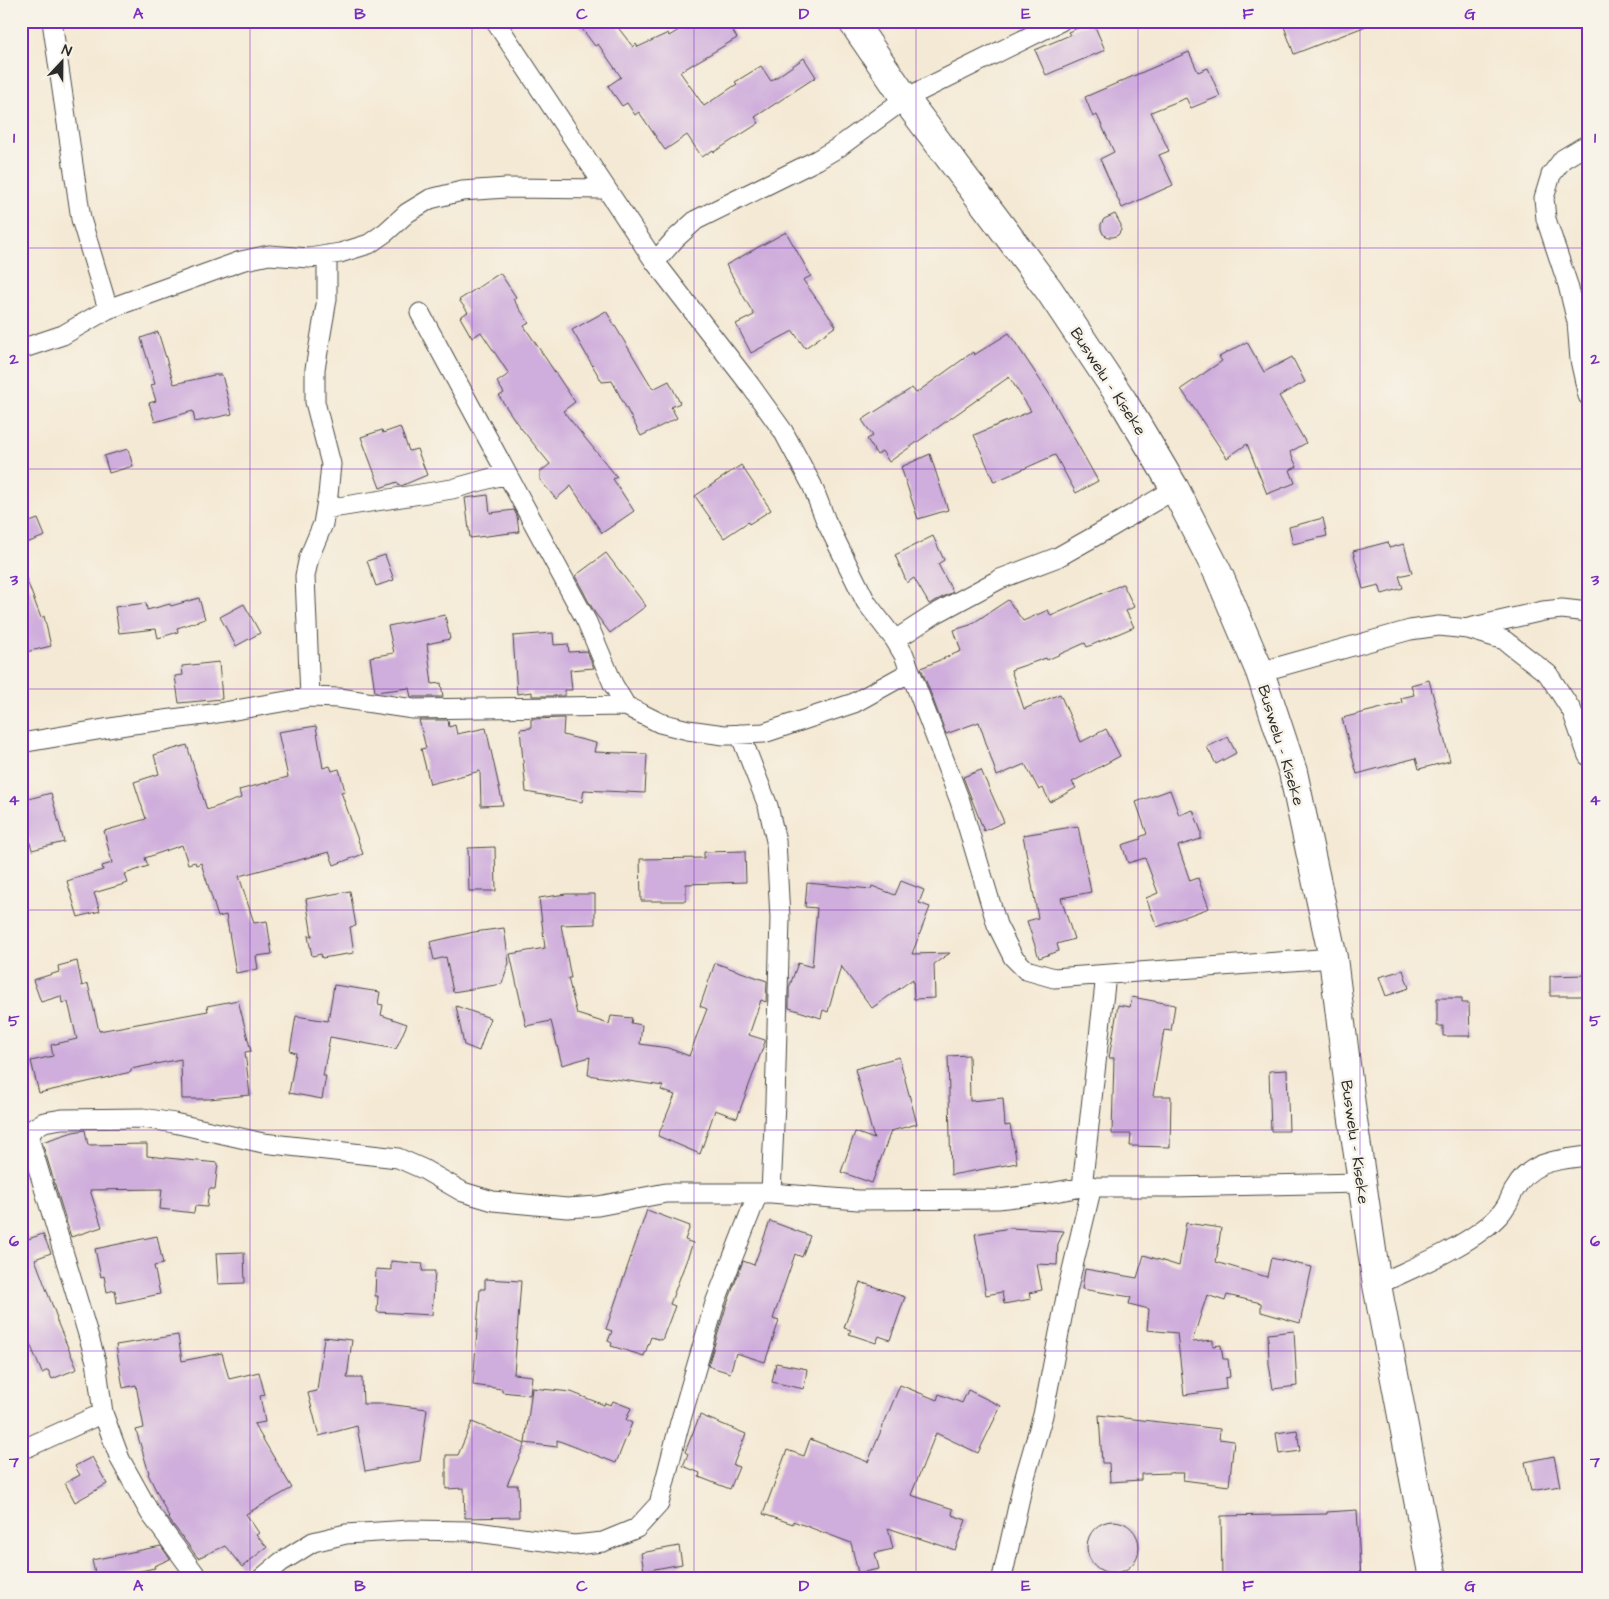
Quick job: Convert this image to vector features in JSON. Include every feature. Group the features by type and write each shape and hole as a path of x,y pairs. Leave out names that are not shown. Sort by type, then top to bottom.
{"main road":[{"name":"Buswelu - Kiseke","path":"852,21 909,104 1049,290 1124,401 1175,488 1218,573 1260,672 1293,772 1333,958 1361,1183 1376,1285 1433,1578"}],"street":[{"path":"52,21 81,219 108,309"},
{"path":"495,21 654,262 750,385 783,431 812,485 826,521 866,602 904,655 960,801 998,925 1014,957 1026,970 1054,978 1106,976 1333,958"},
{"path":"654,262 696,220 817,160 839,147 906,98 1061,21"},
{"path":"1588,146 1563,159 1550,174 1544,198 1546,219 1568,286 1576,322 1580,360 1588,396"},
{"path":"21,350 63,335 108,309 241,261 270,254 309,258 340,254 369,244 407,213 430,199 462,191 506,188 606,189"},
{"path":"310,697 306,576 309,557 323,524 331,464 315,402 315,369 327,299 327,255"},
{"path":"420,313 587,622 613,684 626,706"},
{"path":"326,509 452,489 506,474"},
{"path":"895,640 935,614 1000,579 1058,557 1175,488"},
{"path":"1468,629 1543,611 1562,609 1588,612"},
{"path":"1260,672 1410,630 1439,626 1468,629 1504,640 1548,674 1572,711 1588,756"},
{"path":"21,743 310,697 338,698 413,709 626,706 660,723 688,730 724,735 764,733 854,703 910,672"},
{"path":"262,1578 281,1562 313,1542 346,1534 410,1530 469,1531 574,1545 602,1542 637,1528 659,1504 679,1426 715,1303 765,1193 780,918 776,841 768,806 740,734"},
{"path":"1002,1578 1024,1484 1043,1415 1087,1186 1106,976"},
{"path":"198,1578 150,1513 120,1459 103,1413 96,1361 29,1138 34,1128 44,1122 62,1119 143,1118 263,1143 398,1158 463,1192 493,1201 567,1208 598,1206 666,1193 765,1193 858,1200 998,1199 1087,1186 1172,1187 1361,1183"},
{"path":"1376,1285 1451,1248 1483,1229 1495,1220 1507,1205 1515,1188 1527,1174 1540,1164 1588,1156"},
{"path":"21,1448 28,1447 103,1413"}],"building":[{"path":"576,21 613,21 633,47 636,44 638,47 668,33 669,36 694,21 727,21 737,38 680,72 704,106 737,84 735,82 761,66 771,81 804,58 816,77 755,117 759,123 714,152 713,150 702,157 687,135 665,150 639,112 635,115 627,103 622,106 608,86 621,77 598,44 595,46"},
{"path":"1282,21 1374,21 1374,23 1294,54"},
{"path":"1093,22 1105,50 1046,75 1035,50 1070,35 1068,32"},
{"path":"1189,52 1198,72 1208,68 1220,96 1191,108 1186,98 1151,112 1169,151 1159,155 1173,185 1122,208 1100,159 1114,152 1097,115 1093,117 1085,97"},
{"path":"1115,214 1121,225 1121,230 1118,235 1108,237 1103,234 1101,224 1104,219"},
{"path":"786,232 811,276 803,280 836,326 805,348 793,331 751,353 736,324 754,315 726,265"},
{"path":"500,273 516,297 513,299 529,323 524,326 575,402 563,411 617,477 613,479 634,511 602,533 571,486 556,499 540,480 540,472 550,464 516,422 499,396 504,393 497,382 509,374 481,332 472,338 460,317 468,312 459,300"},
{"path":"606,311 653,389 669,381 680,403 671,407 677,418 641,436 612,381 602,382 572,330"},
{"path":"158,332 174,384 222,375 232,414 195,422 193,411 155,422 149,403 156,401 151,385 155,384 141,338"},
{"path":"1009,333 1050,395 1098,481 1076,493 1055,455 994,482 974,435 1031,411 1009,377 889,462 882,451 877,455 867,439 873,436 862,420 912,388 916,393 973,352 974,355"},
{"path":"1247,342 1264,372 1292,357 1305,382 1279,396 1306,443 1290,452 1297,467 1290,470 1295,483 1267,494 1247,444 1227,458 1181,389 1222,361 1219,357"},
{"path":"400,427 409,451 417,449 427,475 401,486 397,482 380,488 361,437 382,430 383,433"},
{"path":"128,449 133,466 109,473 104,456"},
{"path":"930,454 948,510 918,519 901,467"},
{"path":"741,465 771,510 724,538 695,496"},
{"path":"488,495 490,513 514,510 517,516 519,532 470,538 465,498"},
{"path":"1323,518 1327,536 1293,544 1289,527"},
{"path":"38,519 45,536 21,545 21,525"},
{"path":"933,536 944,560 938,564 953,592 929,604 914,578 907,583 895,555"},
{"path":"1388,542 1389,548 1404,544 1412,573 1399,576 1403,588 1382,594 1379,585 1363,589 1353,551"},
{"path":"606,553 646,606 610,633 595,613 575,576"},
{"path":"385,555 394,580 376,586 367,561"},
{"path":"23,570 41,618 44,616 51,646 26,652 21,632 21,571"},
{"path":"1123,584 1134,607 1126,611 1134,627 1087,647 1085,643 1047,660 1046,658 1011,670 1024,709 1060,694 1081,742 1106,729 1120,756 1072,782 1076,788 1050,802 1043,788 1039,790 1025,764 997,776 979,722 946,734 921,668 961,651 954,630 970,625 1008,600 1023,621 1048,610 1051,616"},
{"path":"199,598 205,619 177,628 178,632 158,638 156,629 119,633 115,607 146,603 147,610"},
{"path":"244,604 260,633 236,646 220,617"},
{"path":"445,615 450,639 427,644 432,684 441,683 443,697 411,697 409,688 375,692 370,657 394,653 388,626"},
{"path":"553,633 554,645 568,644 569,652 587,651 594,668 570,670 572,690 565,690 565,696 532,696 532,692 517,694 513,636"},
{"path":"219,662 222,699 179,703 175,676 183,675 182,666"},
{"path":"1429,680 1450,761 1419,769 1416,758 1357,774 1342,718 1402,703 1401,698 1414,695 1411,685"},
{"path":"564,718 563,735 596,743 594,752 647,754 645,793 584,790 582,802 526,792 520,729 531,728 531,719"},
{"path":"419,720 448,720 449,727 455,725 457,734 486,728 503,805 481,806 480,771 430,784 421,749 426,748"},
{"path":"316,726 323,768 330,766 332,771 339,769 345,791 341,792 363,854 334,865 329,852 239,876 254,923 267,921 272,954 256,956 258,969 236,973 226,915 218,917 201,863 196,865 195,862 188,864 182,845 145,858 148,866 125,874 128,883 94,893 100,911 78,917 67,881 103,870 102,866 112,863 104,831 146,819 134,782 159,774 154,755 187,745 207,810 241,798 239,790 288,777 278,732"},
{"path":"1228,737 1236,753 1216,764 1207,747"},
{"path":"981,770 1004,822 984,831 963,777"},
{"path":"1170,790 1179,815 1193,810 1201,831 1201,839 1178,846 1190,881 1198,878 1209,908 1157,927 1146,898 1158,893 1145,858 1128,863 1122,845 1141,839 1140,837 1147,834 1136,802"},
{"path":"51,793 64,842 32,850 21,809 21,801"},
{"path":"1078,826 1091,892 1061,898 1074,939 1057,944 1059,951 1039,958 1027,921 1038,918 1023,835"},
{"path":"495,847 496,891 469,891 468,848"},
{"path":"745,851 746,882 686,884 686,901 641,901 640,859 704,858 704,852"},
{"path":"901,881 924,890 919,903 930,907 912,954 950,953 934,964 935,998 914,999 913,979 872,1008 841,966 828,1012 823,1010 821,1018 789,1008 789,988 798,963 812,967 817,908 805,907 807,883 871,889 872,886 895,895"},
{"path":"350,891 356,926 350,927 354,953 322,958 321,954 312,956 308,936 312,936 306,899"},
{"path":"566,894 595,894 595,924 561,925 571,978 568,978 577,1014 609,1024 611,1016 632,1018 631,1023 642,1025 640,1044 668,1048 689,1056 707,1009 700,1006 715,963 767,981 766,1002 761,1000 749,1035 765,1040 765,1042 737,1118 715,1110 700,1154 658,1136 675,1095 661,1090 663,1086 588,1075 590,1057 562,1065 551,1021 526,1026 510,954 545,948 539,898"},
{"path":"504,928 509,963 502,984 453,992 446,957 434,960 430,942 474,932"},
{"path":"77,961 82,986 88,984 99,1031 208,1011 207,1006 238,1000 251,1051 245,1052 250,1095 209,1099 182,1099 181,1059 131,1069 131,1072 39,1093 31,1061 53,1056 51,1045 77,1039 68,1002 62,1003 61,996 41,1002 33,980 59,972 58,966"},
{"path":"1403,970 1409,988 1386,996 1379,977"},
{"path":"1584,975 1584,996 1550,996 1550,976"},
{"path":"334,985 380,992 378,1004 383,1005 381,1015 407,1024 396,1049 330,1037 323,1076 326,1076 322,1099 289,1093 296,1053 290,1051 296,1016 328,1021"},
{"path":"1132,997 1175,1005 1171,1031 1164,1030 1153,1096 1171,1096 1170,1147 1130,1146 1131,1134 1112,1134 1114,1058 1109,1058 1118,1005 1130,1007"},
{"path":"1437,998 1462,998 1462,1003 1469,1003 1470,1036 1443,1036 1443,1026 1437,1026"},
{"path":"456,1006 490,1018 479,1051 464,1045"},
{"path":"969,1055 970,1101 1003,1098 1005,1126 1010,1125 1017,1163 951,1175 948,1056"},
{"path":"899,1057 917,1124 891,1131 872,1183 841,1172 855,1132 874,1139 855,1069"},
{"path":"1287,1070 1289,1131 1271,1131 1269,1071"},
{"path":"85,1130 88,1145 147,1144 147,1156 218,1163 215,1189 209,1189 207,1207 195,1206 194,1213 160,1209 162,1189 90,1190 102,1227 71,1237 42,1142"},
{"path":"647,1210 690,1226 685,1240 693,1243 670,1304 675,1306 662,1340 651,1337 644,1356 611,1346 612,1343 608,1341 612,1331 606,1329"},
{"path":"770,1221 810,1236 802,1257 795,1254 773,1319 779,1321 765,1362 736,1353 730,1373 708,1366 726,1307 743,1261 754,1265"},
{"path":"1186,1223 1221,1228 1216,1262 1267,1277 1271,1258 1312,1267 1300,1323 1261,1312 1261,1303 1227,1295 1225,1301 1207,1295 1192,1342 1213,1340 1213,1346 1221,1345 1223,1359 1228,1359 1230,1377 1225,1378 1226,1389 1184,1395 1177,1333 1147,1330 1149,1309 1129,1304 1131,1297 1082,1289 1085,1269 1137,1278 1144,1255 1179,1266"},
{"path":"23,1226 28,1239 43,1234 51,1253 35,1259 56,1319 77,1369 52,1379 48,1370 42,1373 21,1322 21,1227"},
{"path":"1010,1228 1064,1231 1058,1244 1057,1265 1037,1264 1042,1290 1029,1293 1031,1299 1004,1304 1002,1292 986,1295 975,1234"},
{"path":"157,1236 163,1264 154,1266 160,1294 117,1303 115,1290 107,1292 104,1276 101,1277 95,1249"},
{"path":"244,1252 245,1283 218,1284 216,1253"},
{"path":"391,1261 423,1264 422,1271 435,1271 432,1315 377,1312 378,1296 375,1296 376,1269 391,1270"},
{"path":"485,1279 521,1281 514,1374 532,1376 530,1395 502,1392 502,1389 473,1385 480,1289 485,1289"},
{"path":"860,1282 905,1297 890,1340 879,1336 876,1343 849,1334 851,1330 844,1328"},
{"path":"1294,1331 1297,1386 1273,1389 1269,1364 1268,1334"},
{"path":"178,1335 182,1361 222,1353 229,1379 259,1372 265,1395 260,1396 265,1422 254,1424 292,1488 246,1514 259,1533 256,1535 267,1547 242,1567 225,1546 198,1558 168,1518 148,1474 136,1430 144,1428 136,1385 123,1388 116,1345"},
{"path":"324,1337 352,1340 347,1378 362,1378 363,1404 386,1404 427,1409 420,1461 365,1471 357,1426 319,1436 308,1393 317,1391"},
{"path":"776,1363 807,1369 804,1389 772,1382"},
{"path":"900,1385 937,1400 939,1394 962,1403 968,1390 1001,1406 978,1453 936,1433 911,1495 953,1509 952,1515 966,1520 955,1550 888,1528 893,1549 875,1553 879,1569 858,1573 851,1543 793,1521 793,1524 763,1514 787,1450 804,1456 810,1439 868,1462"},
{"path":"532,1388 571,1392 604,1405 605,1403 611,1405 613,1401 631,1408 626,1420 632,1423 616,1463 557,1440 557,1447 525,1443"},
{"path":"700,1415 746,1434 733,1465 739,1467 730,1489 699,1477 700,1473 683,1466 688,1454 685,1452"},
{"path":"1099,1415 1220,1429 1219,1439 1234,1441 1229,1486 1183,1480 1184,1473 1172,1472 1141,1474 1141,1480 1110,1482 1109,1463 1102,1463"},
{"path":"472,1422 525,1444 507,1485 518,1485 519,1517 465,1518 464,1488 446,1489 446,1455 458,1455"},
{"path":"1297,1430 1300,1451 1279,1454 1276,1433"},
{"path":"1554,1456 1560,1486 1531,1491 1525,1462"},
{"path":"92,1457 107,1484 75,1502 65,1483 80,1475 75,1466"},
{"path":"1357,1510 1361,1578 1222,1578 1221,1516 1327,1514 1327,1512"},
{"path":"1108,1521 1118,1521 1132,1528 1139,1542 1139,1552 1132,1566 1118,1573 1108,1573 1098,1569 1091,1562 1087,1552 1087,1542 1091,1532 1098,1525"},
{"path":"161,1546 170,1559 154,1566 155,1568 107,1578 96,1578 92,1560"},
{"path":"679,1546 682,1564 644,1571 641,1553"}]}
